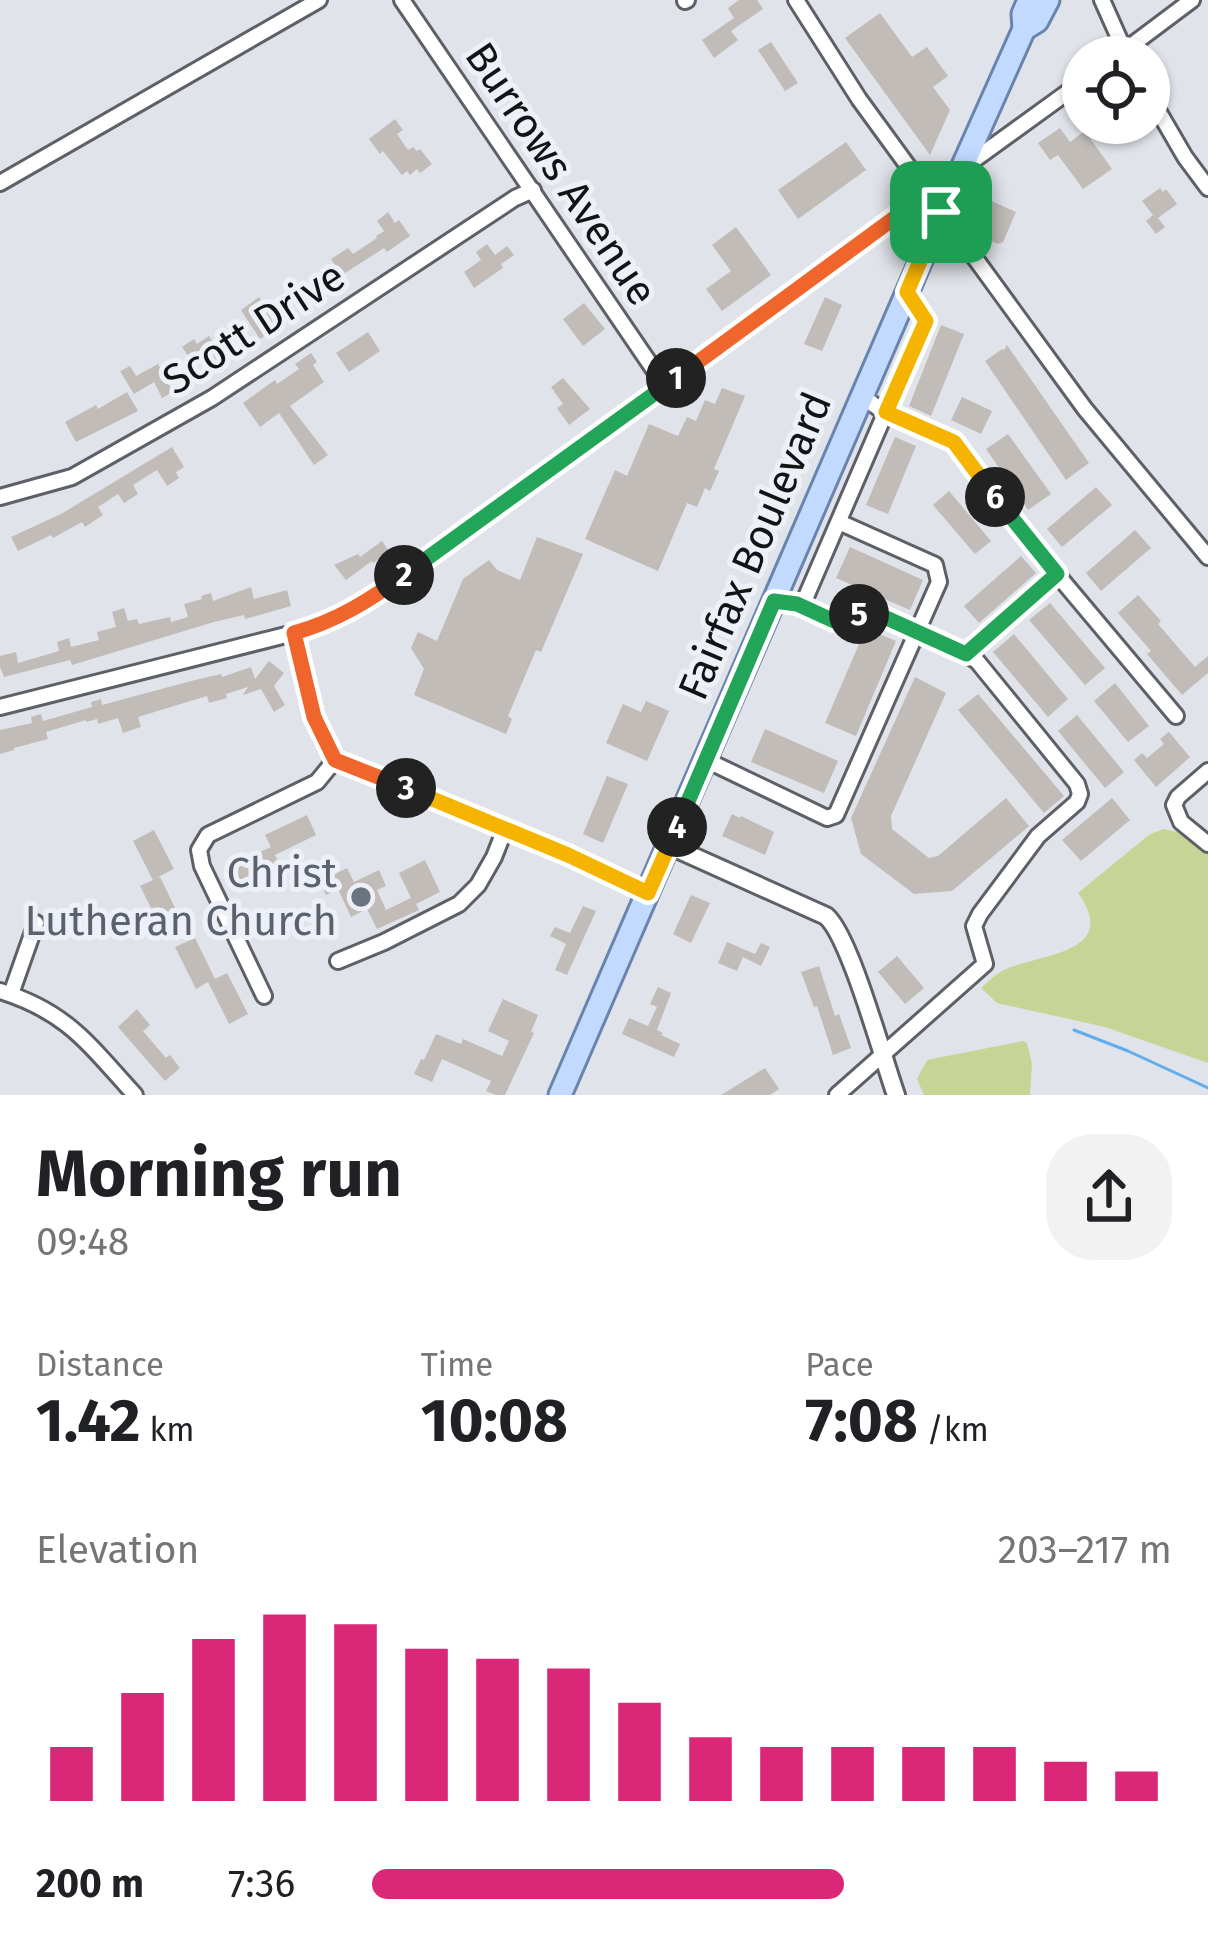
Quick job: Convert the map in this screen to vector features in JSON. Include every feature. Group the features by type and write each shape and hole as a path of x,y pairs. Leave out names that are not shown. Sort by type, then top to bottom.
{"main road":[{"name":"Fairfax Boulevard","path":"560,1095 1024,28 1029,0"},
{"name":"Fairfax Boulevard","path":"1024,28 1037,21 1048,0"}],"street":[{"path":"0,183 319,0"},
{"name":"Burrows Avenue","path":"402,0 665,386"},
{"path":"796,0 927,194 1085,409 1208,557"},
{"path":"1102,0 1116,36"},
{"path":"1147,36 1192,0"},
{"path":"0,707 294,633 333,620 375,596 1062,96"},
{"path":"1170,132 1208,188"},
{"name":"Scott Drive","path":"0,497 72,477 212,398 532,190"},
{"path":"802,606 926,321 907,292"},
{"path":"862,396 954,442 1012,522 1176,716"},
{"path":"706,760 827,818 836,815 939,582 935,566 839,521"},
{"path":"966,654 1057,574"},
{"path":"774,601 802,606 834,621 871,611 966,654 1035,730 1080,794 1038,836 980,914 974,926 986,961 977,974 837,1095"},
{"path":"294,633 314,717 335,760 648,893"},
{"path":"263,996 202,866 199,850 208,835 316,782 335,760"},
{"path":"1208,771 1178,796 1174,809 1180,822 1208,844"},
{"path":"338,962 460,904 478,885 505,829"},
{"path":"668,845 832,921 896,1095"},
{"path":"36,922 5,993 72,1026 135,1095"}],"green space":[{"path":"1164,829 1190,835 1208,851 1208,1063 1105,1027 997,1003 981,988 1004,970 1054,955 1083,940 1090,929 1089,913 1078,893 1150,834"},
{"path":"1023,1041 1032,1064 1030,1095 924,1095 917,1079 927,1060"}],"building":[{"path":"739,0 757,0 763,9 731,31 738,40 714,58 702,40 734,18 728,8"},
{"path":"880,13 912,57 927,47 948,76 933,87 950,110 930,155 845,38"},
{"path":"771,42 798,83 785,91 758,50"},
{"path":"395,119 403,130 397,134 408,150 420,149 432,164 420,173 417,169 402,175 369,139"},
{"path":"1060,128 1062,144 1094,144 1112,169 1083,189 1058,155 1050,160 1038,143"},
{"path":"846,142 866,170 798,219 778,190"},
{"path":"1160,188 1177,204 1158,218 1165,227 1156,234 1146,221 1153,215 1142,201"},
{"path":"989,200 1016,212 998,244 984,238 973,222 983,216"},
{"path":"388,212 410,236 342,275 331,259 348,248 353,254 377,238 384,231 377,221"},
{"path":"736,227 771,275 722,311 706,289 731,271 712,245"},
{"path":"487,244 495,255 507,246 514,255 474,288 464,272 481,260 476,252"},
{"path":"259,297 276,328 260,339 241,310"},
{"path":"825,297 842,305 822,351 804,344"},
{"path":"584,303 605,329 583,346 563,319"},
{"path":"941,325 964,334 931,416 909,406"},
{"path":"368,332 380,351 349,372 336,353"},
{"path":"209,336 229,359 212,369 203,355 192,361 182,347"},
{"path":"1007,345 1089,463 1066,480 985,361"},
{"path":"311,353 324,382 290,406 328,455 314,465 279,413 260,427 243,403 299,369 295,364"},
{"path":"158,364 173,392 162,398 154,382 134,394 120,371 130,366 136,376"},
{"path":"563,378 590,409 569,425 551,387"},
{"path":"722,388 745,396 714,469 719,471 697,507 687,503 658,571 585,539 615,470 627,476 649,424 678,436 687,417 696,421 705,400 715,404"},
{"path":"127,392 138,411 76,442 65,422"},
{"path":"962,397 992,411 981,434 951,420"},
{"path":"1008,434 1051,494 1028,510 986,449"},
{"path":"895,437 916,446 888,514 866,505"},
{"path":"172,447 184,467 176,472 179,478 167,486 157,470 133,485 138,494 124,503 118,494 98,507 103,515 85,527 82,522 18,551 11,537 61,514"},
{"path":"1096,487 1112,505 1062,547 1047,529"},
{"path":"949,491 991,541 975,554 933,505"},
{"path":"1135,530 1151,548 1101,591 1086,573"},
{"path":"537,537 583,554 541,652 536,650 508,716 512,719 506,734 414,695 424,669 411,648 418,632 437,641 463,579 489,560 497,570 520,580"},
{"path":"382,541 393,557 383,564 379,559 372,561 346,580 334,565 360,557"},
{"path":"850,547 923,580 910,610 836,578"},
{"path":"1021,556 1036,573 979,623 964,606"},
{"path":"251,587 254,599 287,590 291,606 214,622 72,665 70,660 4,677 0,667 0,656 16,652 18,663 59,651 57,642 69,638 71,647 99,640 97,632 116,627 112,612 124,608 128,621 137,619 139,624 170,617 171,622 188,617 184,604 201,596 211,593 213,601"},
{"path":"1138,595 1195,667 1208,656 1208,673 1182,695 1118,613"},
{"path":"1050,603 1105,668 1085,685 1029,620"},
{"path":"866,628 896,641 856,736 825,723"},
{"path":"1014,634 1068,699 1048,717 993,652"},
{"path":"269,661 284,673 274,686 285,705 274,712 261,689 243,695 248,687 209,703 207,696 138,717 141,727 123,733 118,718 98,724 97,719 86,720 46,732 48,739 0,754 0,730 32,723 31,717 41,714 43,721 92,707 91,702 101,699 102,705 251,667 255,679"},
{"path":"915,677 946,693 891,816 892,829 929,858 938,856 1006,798 1029,826 952,891 914,894 861,854 851,818"},
{"path":"1115,683 1149,726 1128,742 1094,701"},
{"path":"978,694 1064,796 1044,813 958,710"},
{"path":"646,701 669,711 647,761 606,743 623,704 641,712"},
{"path":"1077,715 1124,772 1105,788 1058,731"},
{"path":"765,729 838,761 824,793 751,762"},
{"path":"1169,732 1190,757 1156,787 1134,760 1142,753 1147,758 1164,744 1160,739"},
{"path":"607,776 628,784 603,843 583,834"},
{"path":"1112,798 1130,820 1081,861 1062,840"},
{"path":"732,814 774,832 765,855 722,836"},
{"path":"307,815 316,835 275,855 280,866 240,886 230,866 271,847 265,835"},
{"path":"154,830 174,869 156,878 160,877 180,918 161,928 140,886 153,880 133,841"},
{"name":"Christ Lutheran Church","path":"425,860 440,892 416,904 419,910 377,929 367,909 351,917 338,889 326,895 320,881 347,868 354,882 379,870 386,886 377,890 386,910 411,898 399,873"},
{"path":"691,895 710,903 691,943 673,934"},
{"path":"583,906 596,911 567,975 555,970 566,944 550,936 555,927 570,933"},
{"path":"195,938 215,979 227,973 248,1014 229,1024 208,982 196,989 175,947"},
{"path":"727,942 755,954 761,943 770,947 761,966 743,957 737,971 718,963"},
{"path":"897,956 924,988 905,1004 878,972"},
{"path":"819,966 851,1048 833,1055 801,972"},
{"path":"658,987 671,993 657,1030 680,1044 674,1057 622,1034 629,1018 648,1026 657,1007 650,1004"},
{"path":"503,999 538,1015 505,1095 486,1091 491,1081 442,1059 432,1082 414,1074 436,1034 461,1044 463,1039 502,1056 509,1041 488,1031"},
{"path":"137,1009 150,1025 143,1031 180,1068 165,1081 118,1027"},
{"path":"765,1068 779,1089 770,1095 721,1095"}],"waterway":[{"path":"1074,1030 1208,1088"}],"place":[{"name":"Christ Lutheran Church","path":"361,897"}],"route":[{"path":"927,194 941,212 907,292 926,321 886,412 954,442 1057,574 966,654 871,611 834,621 797,604 774,601 648,893 568,855 335,760 314,717 294,633 333,620 375,596 927,194"}]}
